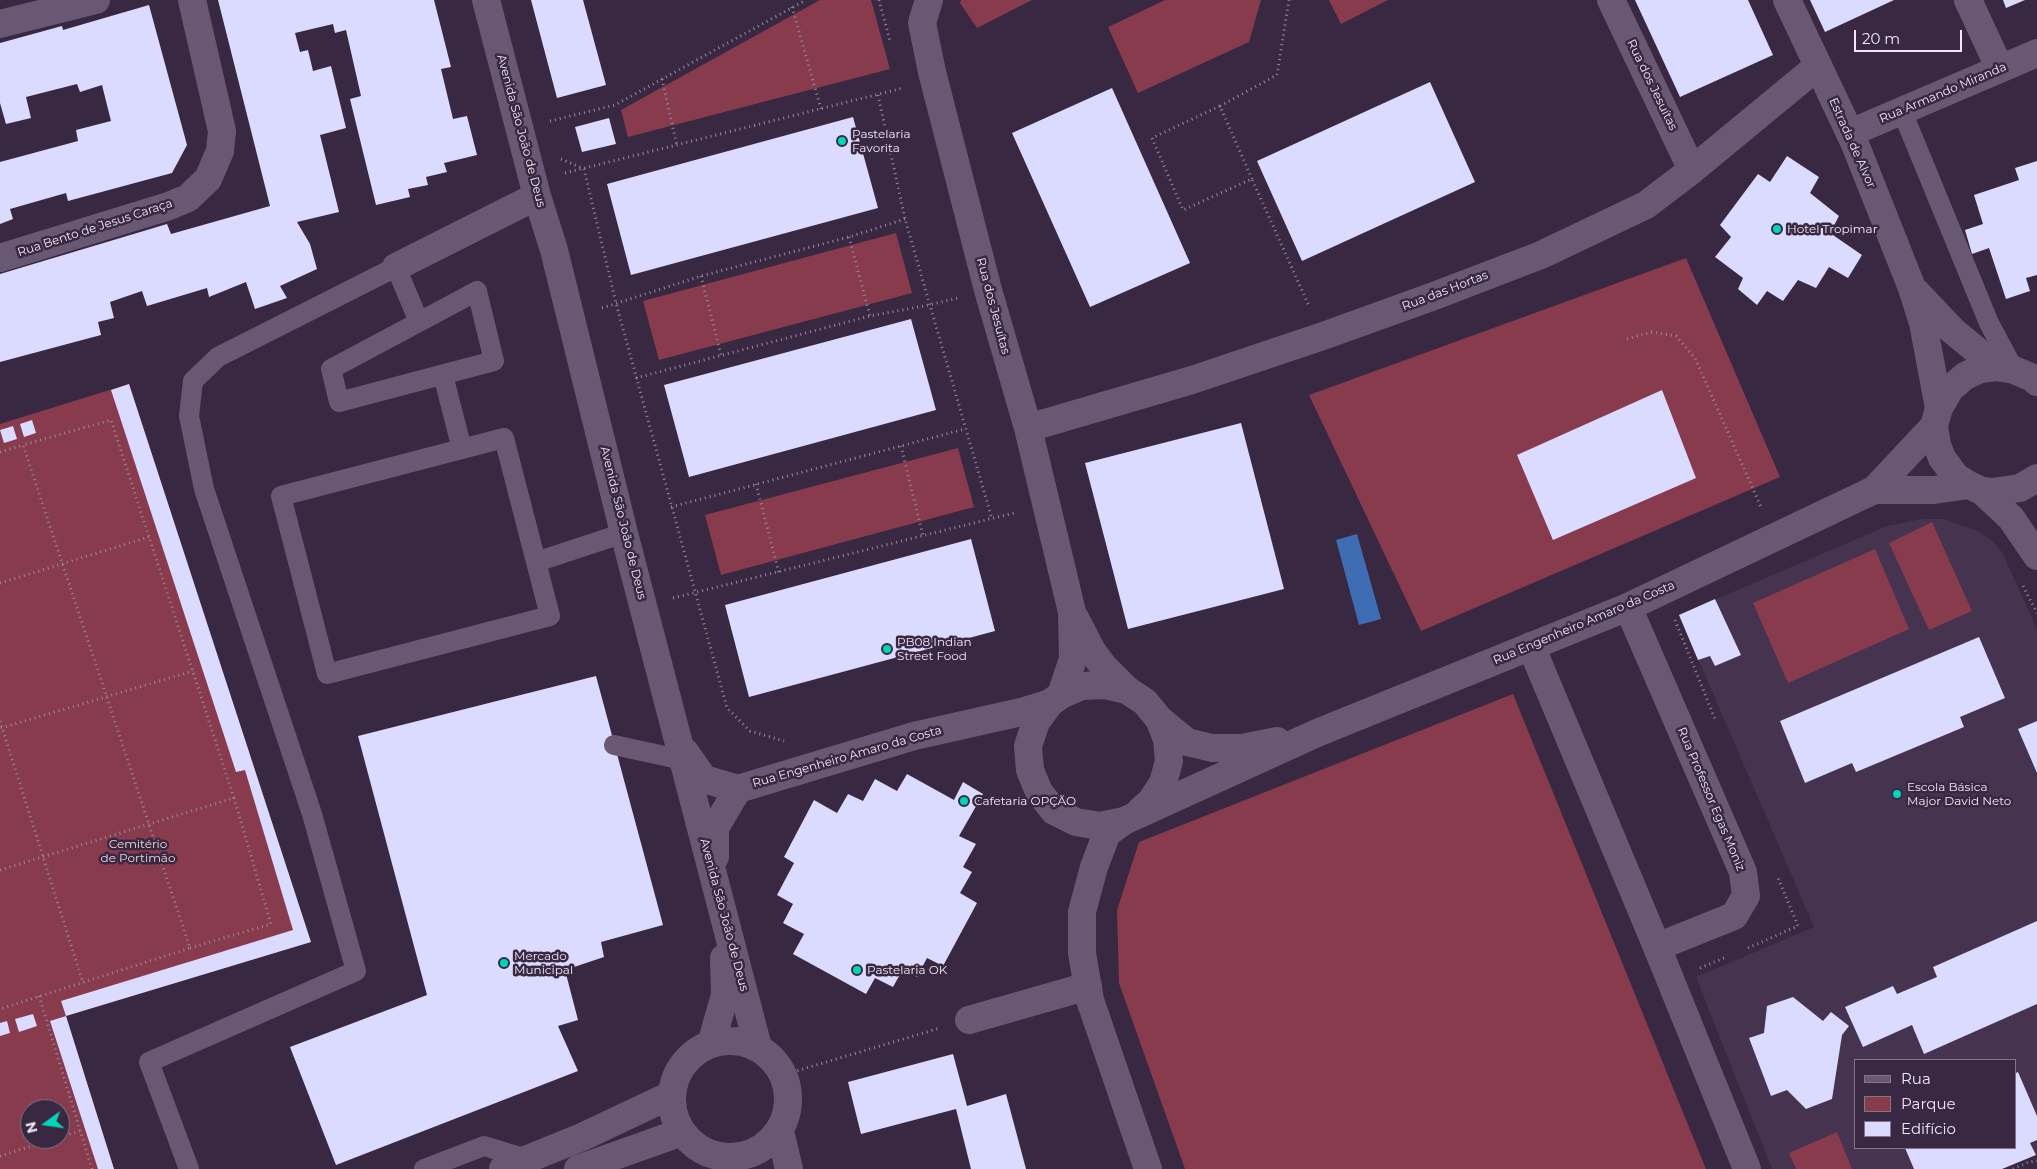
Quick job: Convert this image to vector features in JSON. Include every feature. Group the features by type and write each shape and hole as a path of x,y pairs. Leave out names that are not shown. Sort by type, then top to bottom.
{"street":[{"path":"0,24 96,0"},
{"name":"Rua Bento de Jesus Caraça","path":"0,258 169,206 188,198 208,179 220,150 222,131 192,0"},
{"name":"Avenida São João de Deus","path":"486,0 535,188 554,250 624,533 758,1047"},
{"name":"Rua dos Jesuítas","path":"929,0 922,23 934,81 988,290 1028,428 1072,612"},
{"name":"Rua dos Jesuítas","path":"1611,0 1692,170"},
{"name":"Estrada de Alvor","path":"1787,0 1850,133 1912,288 1923,323 1936,417 1937,445 1942,458 1956,477 1976,488 2011,518 2037,556"},
{"path":"1968,0 2000,69"},
{"name":"Rua Armando Miranda","path":"1850,133 2037,53"},
{"name":"Rua das Hortas","path":"1028,428 1192,380 1323,336 1541,255 1646,205 1692,170 1818,66"},
{"path":"396,267 535,188"},
{"path":"1912,288 1953,331 2016,373"},
{"path":"1874,490 1936,417 1950,389 1965,376 1980,369 2016,373"},
{"path":"1874,490 1976,488 1992,492 2020,488 2037,478"},
{"name":"Rua Engenheiro Amaro da Costa","path":"1317,733 1628,607 1874,490"},
{"name":"Rua Professor Egas Moniz","path":"1628,607 1743,872 1746,896 1734,916 1657,947"},
{"path":"1072,612 1092,651 1104,668 1127,690 1145,702 1159,719 1187,742 1212,748 1242,748 1317,733"},
{"path":"1072,612 1073,660 1056,699 1036,722 1028,746 1030,770 1039,792 1054,810 1076,822 1100,826 1129,818 1317,733"},
{"path":"1531,646 1657,947 1747,1169"},
{"path":"1056,699 1082,686 1105,684 1127,690"},
{"name":"Rua Engenheiro Amaro da Costa","path":"714,880 715,828 738,789 914,736 1021,712 1056,699"},
{"path":"1148,1169 1090,1000 1082,953 1082,912 1094,867 1107,833 1152,801 1163,782 1169,762 1167,739 1159,719"},
{"path":"681,752 704,779 738,789"},
{"path":"711,1044 725,995 723,914"},
{"path":"969,1020 1088,986"},
{"path":"719,1041 739,1041 758,1047 772,1058 783,1075 788,1093 787,1112 780,1131 755,1162 712,1155 695,1146 682,1132 674,1114 671,1095 676,1076 686,1060 701,1048 719,1041"},
{"path":"515,1164 582,1137 671,1095"},
{"path":"780,1131 790,1169"},
{"path":"578,1169 682,1132"}],"lane":[{"path":"1902,111 1989,323 2016,373"},
{"path":"189,1169 149,1062 356,971 312,814 204,489 189,416 193,381 218,357 396,267 419,322"},
{"path":"477,291 494,361 443,375 339,402 331,369 477,291"},
{"path":"443,375 462,449"},
{"path":"504,438 550,616 327,674 281,496 462,449 504,438"},
{"path":"536,562 624,533"},
{"path":"614,745 681,752"},
{"path":"424,1169 484,1146 515,1164"}],"path":[{"path":"543,122 614,105 806,0"},
{"path":"1252,180 1183,210 1152,138 1220,106 1277,75 1289,0"},
{"path":"792,7 821,109"},
{"path":"662,79 677,146"},
{"path":"535,188 584,169 934,81"},
{"path":"878,95 905,219 992,518"},
{"path":"1220,106 1323,336"},
{"path":"584,169 616,303 727,708 750,731 785,741"},
{"path":"571,319 701,276 849,237 905,219"},
{"path":"849,237 870,316"},
{"path":"701,276 721,355"},
{"path":"636,378 870,316 929,305"},
{"path":"1627,339 1652,332 1676,336 1695,358 1774,537"},
{"path":"0,452 111,420 234,798 271,924 0,1009"},
{"path":"671,507 965,429"},
{"path":"23,445 190,948"},
{"path":"901,446 923,536"},
{"path":"756,484 779,573"},
{"path":"643,604 695,594 1046,504"},
{"path":"0,583 149,537"},
{"path":"2019,578 2037,613"},
{"path":"1675,620 1718,728"},
{"path":"1,727 193,671"},
{"path":"0,720 83,982"},
{"path":"0,870 234,798"},
{"path":"1744,949 1798,926 1776,872"},
{"path":"1699,969 1726,957"},
{"path":"39,996 92,1169"},
{"path":"783,1075 969,1020"},
{"path":"70,1134 80,1131"},
{"path":"0,1156 22,1149"},
{"path":"2013,1169 2029,1162 2037,1162"}],"shaded area":[{"name":"Escola Básica Major David Neto","path":"1922,519 1943,519 1978,531 1992,541 2002,552 2037,629 2037,1154 2002,1169 1772,1169 1696,977 1814,927 1679,615 1887,526"}],"green space":[{"path":"820,0 871,0 890,69 628,137 621,110"},
{"path":"961,0 1032,0 977,28 960,3"},
{"path":"1165,0 1261,0 1249,42 1138,93 1108,27"},
{"path":"1329,0 1388,0 1341,24"},
{"path":"896,233 912,293 659,360 643,301"},
{"path":"1686,258 1780,477 1421,631 1309,395"},
{"name":"Cemitério de Portimão","path":"129,384 311,942 66,1016 114,1169 0,1169 0,424"},
{"path":"958,448 974,507 721,575 705,515"},
{"path":"1932,522 1972,611 1929,630 1889,543"},
{"path":"1875,549 1909,629 1788,683 1753,603"},
{"path":"1513,694 1706,1169 1185,1169 1119,983 1117,910 1139,842"},
{"path":"1837,1132 1852,1169 1796,1169 1789,1153"}],"water":[{"path":"1357,534 1381,619 1359,625 1336,540"}],"building":[{"path":"218,0 434,0 451,67 441,69 453,119 467,116 477,155 444,163 447,172 426,177 428,185 408,189 410,197 376,205 350,99 361,96 346,30 335,33 333,24 295,33 300,52 308,50 313,71 331,66 346,128 320,135 339,212 297,222 310,244 317,269 280,286 287,298 255,309 246,282 209,297 207,288 147,306 142,291 110,302 114,318 98,322 101,335 0,362 0,274 167,224 171,234 270,206"},
{"path":"531,0 583,0 606,85 557,98"},
{"path":"1635,0 1748,0 1773,55 1680,97"},
{"path":"1810,0 1894,0 1825,32"},
{"path":"2003,0 2025,0 2006,8"},
{"path":"149,5 187,145 172,173 68,201 66,193 10,209 13,219 0,224 0,162 78,141 76,130 111,121 102,85 80,92 77,84 26,97 31,118 6,124 0,103 0,43 62,26 63,30"},
{"path":"1430,82 1475,182 1302,261 1257,161"},
{"path":"1112,88 1190,263 1090,307 1012,133"},
{"path":"853,117 878,208 631,275 607,184"},
{"path":"609,118 616,144 582,152 575,127"},
{"name":"Hotel Tropimar","path":"1787,156 1819,177 1810,193 1839,216 1830,233 1862,255 1848,278 1829,267 1816,288 1798,280 1783,301 1767,291 1757,305 1738,289 1743,278 1715,257 1731,237 1720,225 1758,174 1770,182"},
{"path":"2037,161 2037,275 2026,278 2030,291 2006,299 1989,248 1972,254 1965,230 1983,224 1974,195 2019,180 2015,168"},
{"path":"911,319 936,410 689,477 664,385"},
{"path":"129,384 311,942 66,1016 61,1001 293,930 245,770 236,772 111,390"},
{"path":"1662,390 1696,478 1553,540 1517,455"},
{"path":"32,420 36,433 24,437 20,424"},
{"path":"1241,423 1284,589 1128,629 1085,463"},
{"path":"13,426 17,439 4,443 0,430"},
{"path":"971,539 995,631 749,697 725,605"},
{"path":"1715,599 1741,655 1715,666 1710,656 1698,660 1679,615"},
{"path":"1979,637 2005,698 1960,717 1964,727 1856,772 1852,763 1805,783 1780,721"},
{"path":"596,676 663,925 601,942 604,957 565,970 578,1020 558,1026 578,1071 336,1165 290,1047 427,995 358,736"},
{"path":"2037,721 2037,773 2018,729"},
{"path":"907,774 954,800 963,782 983,794 959,836 976,844 963,867 972,872 960,893 977,903 943,966 927,958 917,977 903,969 893,987 875,978 866,994 793,954 804,934 783,923 793,904 777,895 794,863 784,857 814,800 837,813 848,794 863,801 875,779 897,791"},
{"path":"2037,921 2037,1004 1924,1054 1912,1025 1863,1047 1845,1007 1893,986 1897,994 1937,977 1933,967"},
{"path":"1793,997 1823,1021 1831,1012 1849,1026 1842,1035 1832,1099 1806,1109 1787,1090 1771,1096 1749,1038 1764,1033 1767,1006"},
{"path":"33,1014 37,1026 19,1032 15,1019"},
{"path":"66,1016 114,1169 98,1169 50,1021"},
{"path":"7,1021 10,1033 0,1036 0,1023"},
{"path":"953,1054 967,1106 1006,1094 1026,1169 971,1169 956,1109 861,1134 848,1082"},
{"path":"2017,1072 2037,1116 2037,1140 2030,1143 2036,1155 2002,1169 1914,1169 1905,1149 2017,1149"}],"place":[{"name":"Pastelaria Favorita","path":"842,141"},
{"name":"Hotel Tropimar","path":"1777,229"},
{"name":"PB08 Indian Street Food","path":"887,649"},
{"name":"Escola Básica Major David Neto","path":"1897,794"},
{"name":"Cafetaria OPÇÃO","path":"964,801"},
{"name":"Mercado Municipal","path":"504,963"},
{"name":"Pastelaria OK","path":"857,970"}]}
